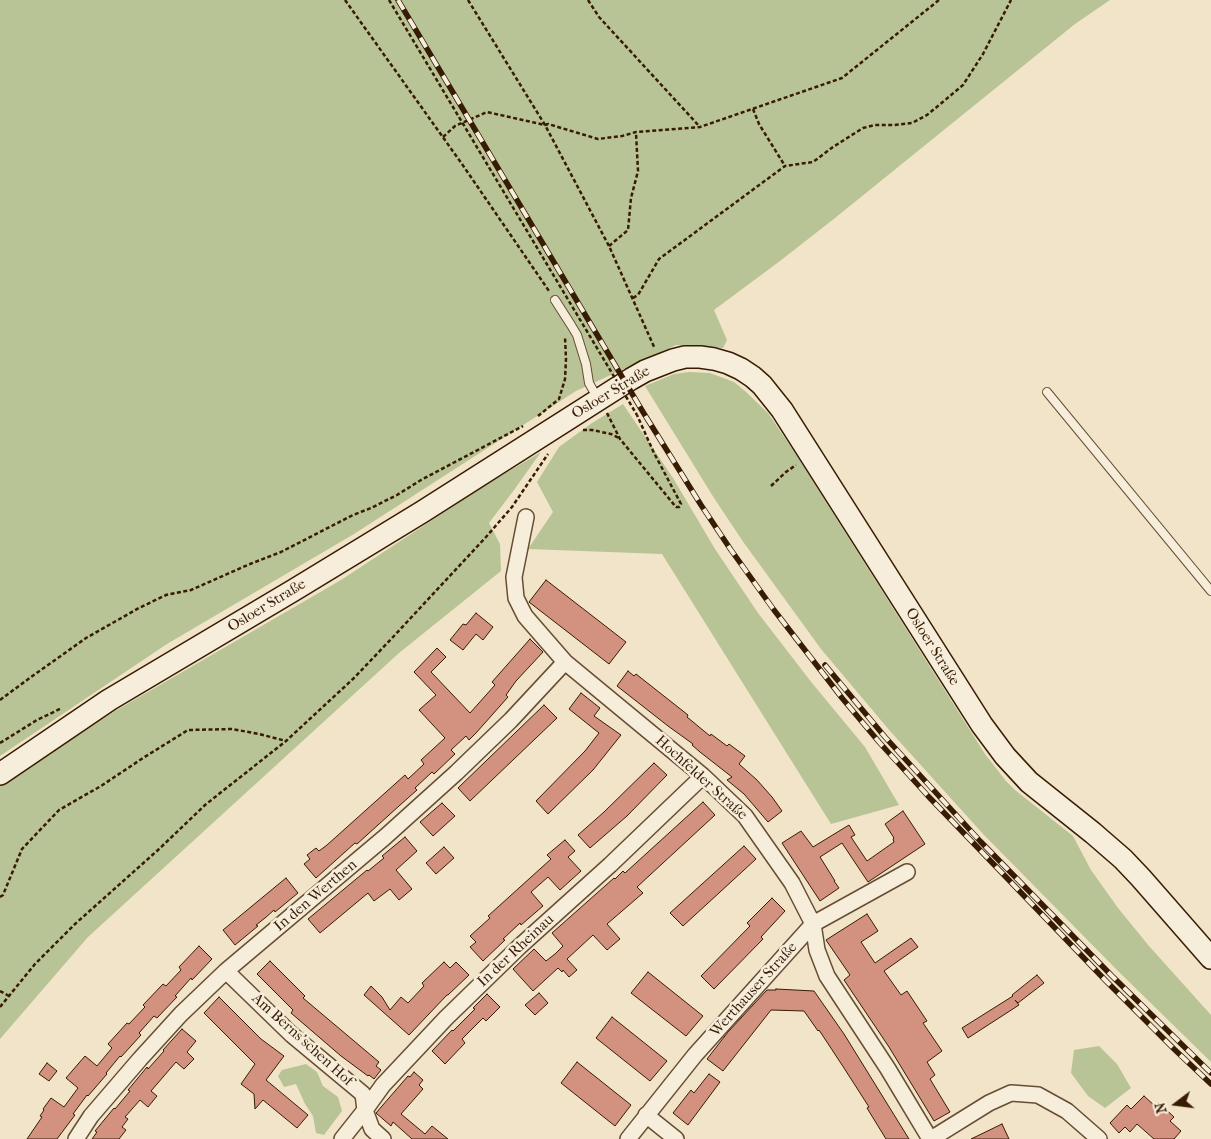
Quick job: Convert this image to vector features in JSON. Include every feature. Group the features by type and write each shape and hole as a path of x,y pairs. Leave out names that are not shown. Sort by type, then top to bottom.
{"main road":[{"name":"Osloer Straße","path":"0,774 109,700 601,404 630,379 661,364 686,357 714,359 741,369 762,385 782,410 982,725 1014,768 1123,859 1211,958"}],"street":[{"name":"Hochfelder Straße","path":"526,517 514,577 516,598 525,616 565,662 703,776 745,816 792,883 813,924 817,950 827,976 888,1069 930,1139"},
{"name":"In den Werthen","path":"76,1139 91,1116 181,1014 226,971 386,837 456,773 511,720 565,662"},
{"name":"In der Rheinau","path":"342,1139 383,1085 446,1018 519,947 610,865 703,776"},
{"name":"Werthauser Straße","path":"628,1139 696,1055 813,924 907,872"},
{"name":"Am Berns'schen Hof","path":"226,971 292,1035 363,1094 365,1110 372,1129 383,1139"},
{"path":"930,1139 989,1103 1011,1093 1038,1095 1067,1111 1099,1139"},
{"path":"646,1115 676,1139"}],"lane":[{"path":"555,300 572,324 577,335 584,356 589,384 601,404"},
{"path":"1047,392 1211,591"}],"path":[{"path":"345,0 443,137 555,300"},
{"path":"389,0 637,415 654,453 681,504 679,507 676,507 620,439 601,404"},
{"path":"468,0 545,125 609,246 661,364"},
{"path":"588,0 599,17 700,127"},
{"path":"443,137 455,126 487,112 545,125 548,124 598,139 636,132 700,127 842,78 939,0"},
{"path":"633,298 638,295 658,258 785,166 814,162 833,146 862,128 874,125 912,123 927,115 944,102 963,85 983,54 1012,0"},
{"path":"753,108 759,124 785,166"},
{"path":"609,246 628,230 631,198 638,171 636,132"},
{"path":"537,417 559,399 565,379 566,337 572,324"},
{"path":"619,399 626,395"},
{"path":"0,700 30,676 86,638 139,608 166,596 191,590 281,552 353,514 371,508 397,495 420,480 531,422"},
{"path":"576,430 592,430 611,434 620,439"},
{"path":"0,1006 35,964 75,924 205,805 286,741 354,678 512,507 550,449"},
{"path":"771,486 810,454"},
{"path":"0,743 37,720 62,708"},
{"path":"0,897 22,849 59,810 101,786 188,730 232,729 286,741"},
{"path":"0,992 10,996"}],"green space":[{"path":"0,0 1110,0 1075,24 835,218 714,310 727,340 723,348 676,345 576,391 354,534 167,644 0,756"},
{"path":"689,372 710,373 734,382 768,413 985,754 1015,790 1073,836 1091,870 1118,908 1149,946 1211,1015 1211,1062 984,835 890,731 821,649 744,543 645,386 674,374"},
{"path":"623,404 673,478 715,549 758,613 865,747 899,805 831,824 662,554 528,549 553,512 537,482 559,447 592,423"},
{"path":"541,452 489,523 500,544 501,571 399,653 88,937 0,1039 0,786 115,711 341,580 481,488"},
{"path":"1099,1046 1117,1064 1131,1088 1105,1108 1088,1096 1071,1073 1074,1050"},
{"path":"306,1064 317,1072 323,1086 338,1097 342,1111 324,1135 316,1133 313,1116 296,1084 284,1087 278,1076 282,1070"}],"building":[{"path":"546,580 626,642 609,664 529,602"},
{"path":"476,613 493,627 483,640 476,634 463,650 450,640 463,624 466,625"},
{"path":"530,639 543,652 516,681 506,695 508,697 476,733 469,740 466,736 451,750 455,754 434,774 432,772 415,788 417,790 316,878 304,864 310,859 307,855 316,848 319,851 327,845 405,775 408,779 424,764 421,760 445,738 419,710 436,695 414,672 437,648 446,657 431,672 470,713 495,685 492,682"},
{"path":"628,671 634,676 636,674 688,715 687,717 710,736 711,734 727,746 729,744 745,756 739,764 757,780 782,811 768,822 744,794 727,780 732,777 700,752 693,744 617,686"},
{"path":"581,693 600,708 594,716 621,735 593,770 548,814 536,801 585,751 599,733 569,709"},
{"path":"544,705 557,718 470,801 458,788"},
{"path":"654,763 667,775 627,816 590,848 578,835"},
{"path":"703,802 715,815 637,887 643,893 607,924 620,939 607,950 593,935 567,959 577,970 569,977 563,970 562,972 558,968 533,991 513,969 534,949 546,961 555,954 563,946 552,933 614,878 623,871 625,873"},
{"path":"442,803 455,816 433,836 420,822"},
{"path":"903,811 925,844 868,882 842,843 820,857 839,888 820,901 782,843 801,831 813,847 849,825 855,835 851,837 867,861 894,842 894,838 885,824"},
{"path":"405,837 417,851 396,870 412,889 399,900 390,889 374,901 368,893 320,933 308,919 384,858 382,856"},
{"path":"565,840 575,851 568,857 581,871 560,890 548,877 531,892 543,906 521,925 520,923 483,961 470,947 476,942 470,936 490,918 488,916 551,859 547,855"},
{"path":"744,846 756,859 683,926 670,913"},
{"path":"444,847 454,858 436,874 426,863"},
{"path":"286,878 298,893 275,912 274,910 235,945 223,930"},
{"path":"772,898 785,911 761,937 763,939 714,989 701,976 750,926 747,923"},
{"path":"867,914 878,931 861,942 875,963 911,938 918,947 884,971 901,995 907,991 927,1021 923,1023 942,1051 927,1062 935,1075 930,1079 950,1112 934,1121 889,1047 844,980 850,975 826,940"},
{"path":"199,946 212,959 192,980 191,978 175,996 177,997 157,1018 154,1016 139,1033 141,1035 120,1056 107,1074 87,1095 57,1139 27,1139 42,1117 40,1116 43,1109 51,1098 64,1107 78,1088 66,1078 85,1056 97,1066 112,1048 108,1044 145,1007 143,1005 163,984 166,986 181,970 179,967"},
{"path":"270,961 305,996 303,998 379,1062 376,1066 381,1070 374,1079 341,1056 291,1013 293,1010 257,974"},
{"path":"444,962 450,968 456,962 469,975 409,1035 364,995 371,986 382,997 390,1010 401,997 408,1003 424,986 422,983"},
{"path":"648,972 703,1016 686,1036 631,993"},
{"path":"1037,975 1044,983 1018,1003 1015,1000 1019,1005 968,1038 962,1028 1013,996"},
{"path":"767,990 814,991 844,1034 909,1139 886,1139 867,1108 869,1107 819,1030 804,1011 771,1010 723,1071 707,1059 728,1032"},
{"path":"539,993 548,1003 535,1015 525,1005"},
{"path":"487,994 500,1007 486,1021 483,1018 462,1039 465,1043 445,1064 432,1051 475,1009 473,1008"},
{"path":"219,997 261,1039 284,1056 266,1080 308,1115 297,1128 263,1100 255,1109 254,1094 241,1084 255,1064 204,1013"},
{"path":"612,1017 667,1061 650,1081 596,1038"},
{"path":"182,1029 196,1041 187,1052 194,1059 184,1069 176,1062 151,1091 157,1096 148,1107 140,1100 125,1117 128,1119 122,1127 126,1130 119,1139 92,1139 97,1132 95,1131 130,1091 128,1090"},
{"path":"577,1062 631,1105 615,1126 561,1083"},
{"path":"47,1063 57,1071 49,1081 39,1074"},
{"path":"414,1072 423,1080 419,1085 423,1089 401,1114 425,1134 432,1126 448,1139 412,1139 393,1122 391,1126 376,1113 408,1076 410,1077"},
{"path":"709,1074 720,1082 688,1125 673,1113 691,1090 694,1093"},
{"path":"1144,1096 1155,1106 1159,1103 1174,1117 1170,1121 1181,1131 1174,1139 1154,1139 1137,1124 1130,1132 1125,1127 1119,1133 1110,1123 1127,1105 1131,1109"},
{"path":"1002,1124 1009,1139 971,1139"}],"railway":[{"path":"398,0 643,412 701,505 774,610 842,698 928,796 1106,981 1211,1084"},
{"path":"825,665 885,737 980,841 1112,976 1211,1073"}]}
